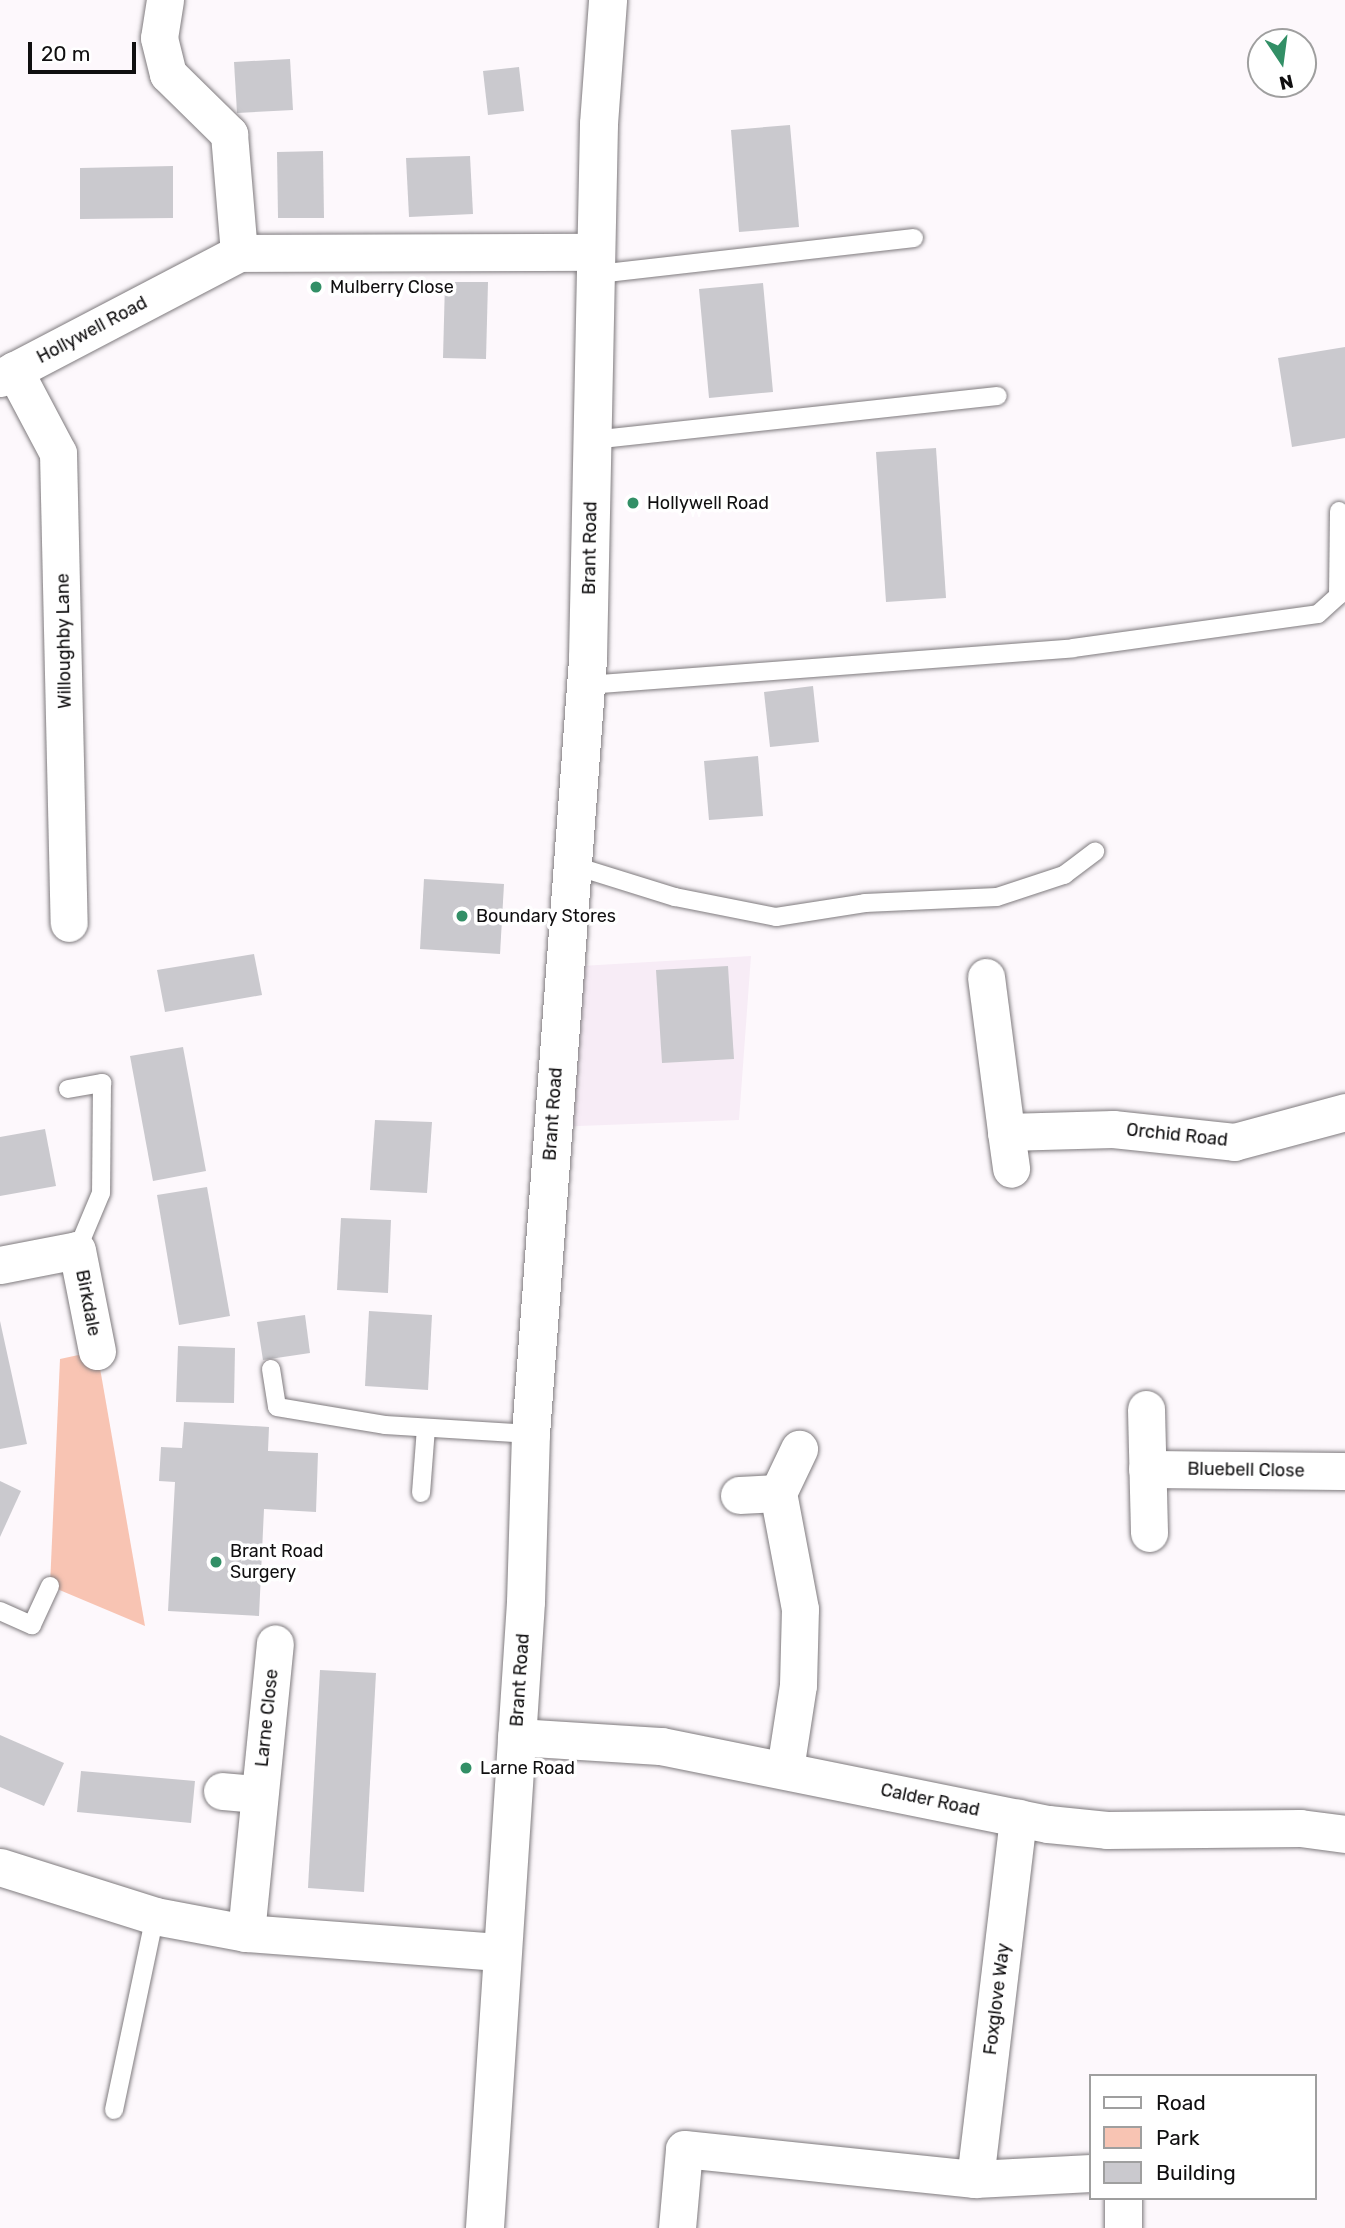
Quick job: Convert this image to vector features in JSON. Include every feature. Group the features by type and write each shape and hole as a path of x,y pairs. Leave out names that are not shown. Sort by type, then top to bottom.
{"street":[{"path":"165,0 159,38 168,74 229,134 239,253"},
{"name":"Brant Road","path":"485,2228 500,1952 516,1737 531,1434 586,685 599,124 608,0"},
{"name":"Hollywell Road","path":"7,374 239,253 597,263"},
{"name":"Willoughby Lane","path":"7,374 58,453 69,923"},
{"path":"986,977 1011,1170"},
{"name":"Orchid Road","path":"1006,1132 1113,1129 1234,1142 1345,1112"},
{"name":"Birkdale","path":"0,1265 77,1250 97,1351"},
{"path":"1146,1409 1149,1533"},
{"path":"785,1769 798,1685 800,1609 778,1493 799,1449"},
{"name":"Bluebell Close","path":"1147,1469 1345,1471"},
{"path":"739,1495 778,1493"},
{"name":"Larne Close","path":"246,1933 275,1643"},
{"name":"Calder Road","path":"516,1737 661,1746 1018,1818 1107,1830 1192,1826 1345,1834"},
{"path":"222,1791 260,1794"},
{"name":"Foxglove Way","path":"975,2179 1018,1818"},
{"path":"2,1875 155,1916 246,1933 500,1952"},
{"path":"677,2228 684,2149 975,2179 1090,2173"},
{"path":"1123,2228 1124,2200"}],"lane":[{"path":"597,263 914,238"},
{"path":"592,440 998,396"},
{"path":"586,685 1073,648 1318,614 1338,596 1339,511"},
{"path":"572,865 675,897 776,917 865,903 997,897 1064,875 1095,852"},
{"path":"68,1089 102,1083 101,1193 77,1250"},
{"path":"271,1369 276,1407 426,1428 531,1434"},
{"path":"421,1493 426,1428"},
{"path":"0,1611 32,1625 50,1586"},
{"path":"114,2110 155,1916"}],"shaded area":[{"path":"751,956 739,1120 552,1127 564,967"}],"green space":[{"path":"97,1351 145,1626 50,1586 60,1359"}],"building":[{"path":"290,59 293,110 237,113 234,62"},
{"path":"519,67 524,111 488,115 483,71"},
{"path":"790,125 799,227 739,232 731,130"},
{"path":"323,151 324,218 278,218 277,152"},
{"path":"470,156 473,214 409,217 406,158"},
{"path":"173,166 173,218 80,219 80,168"},
{"path":"445,282 488,282 486,359 443,358"},
{"path":"763,283 773,392 709,398 699,289"},
{"path":"1345,347 1345,438 1292,447 1278,358"},
{"path":"936,448 946,598 886,602 876,452"},
{"path":"813,686 819,742 770,747 764,692"},
{"path":"758,756 763,816 709,820 704,761"},
{"name":"Boundary Stores","path":"424,879 504,884 500,954 420,949"},
{"path":"254,954 262,995 165,1012 157,970"},
{"path":"728,966 734,1059 662,1063 656,970"},
{"path":"183,1047 206,1171 153,1181 130,1056"},
{"path":"375,1120 432,1122 427,1193 370,1190"},
{"path":"45,1129 56,1186 0,1196 0,1137"},
{"path":"207,1187 230,1316 179,1325 157,1195"},
{"path":"341,1218 391,1220 388,1293 337,1290"},
{"path":"369,1311 432,1315 428,1390 365,1386"},
{"path":"305,1315 310,1353 263,1360 257,1322"},
{"path":"0,1321 27,1444 0,1449"},
{"path":"178,1346 235,1348 234,1403 176,1402"},
{"name":"Brant Road Surgery","path":"184,1422 269,1427 268,1451 318,1453 316,1512 264,1509 259,1616 168,1611 175,1482 159,1481 161,1447 182,1448"},
{"path":"0,1481 21,1491 0,1537"},
{"path":"320,1670 376,1673 364,1892 308,1888"},
{"path":"0,1735 64,1763 44,1806 0,1787"},
{"path":"81,1771 195,1781 191,1823 77,1812"}],"place":[{"name":"Mulberry Close","path":"316,287"},
{"name":"Hollywell Road","path":"633,503"},
{"name":"Boundary Stores","path":"462,916"},
{"name":"Brant Road Surgery","path":"216,1562"},
{"name":"Larne Road","path":"466,1768"}]}
